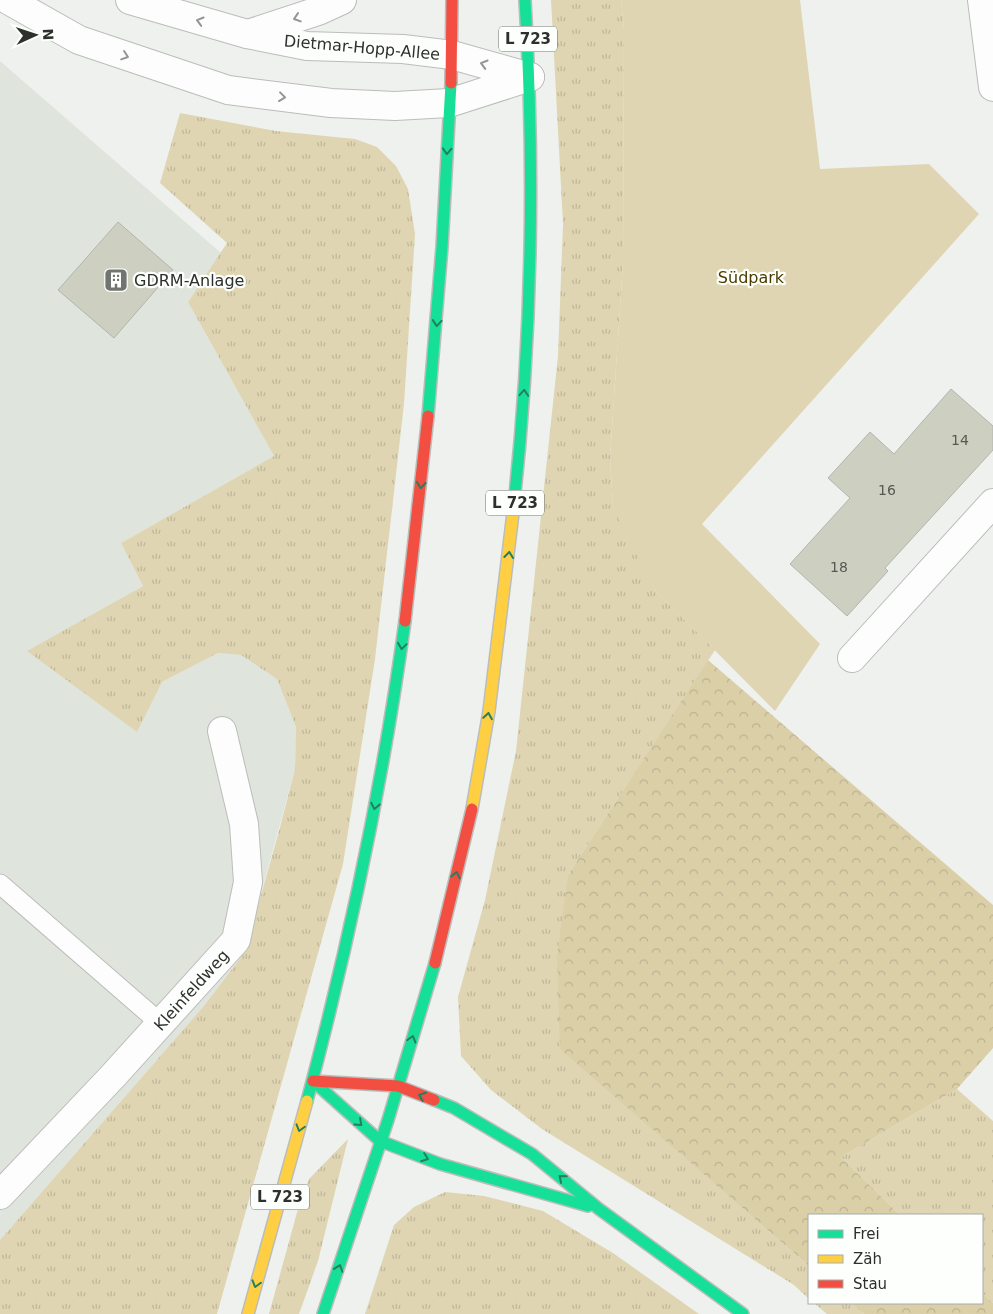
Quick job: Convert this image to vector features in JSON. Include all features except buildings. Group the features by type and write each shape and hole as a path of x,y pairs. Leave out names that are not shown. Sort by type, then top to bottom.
{"main road":[{"name":"L 723","path":"248,1314 313,1081 355,909 402,645 424,461 441,274 452,55 452,0"},
{"name":"L 723","path":"323,1314 398,1086 445,923 476,791 494,676 516,494 529,324 530,77 525,0"},
{"path":"313,1081 398,1086 454,1108 532,1154 599,1209 743,1314"},
{"path":"313,1081 380,1141 440,1164 599,1209"}],"street":[{"path":"8,0 79,40 228,90 331,103 394,106 450,103 530,77"},
{"name":"Dietmar-Hopp-Allee","path":"130,0 247,34 307,46 403,49 452,55 530,77"},
{"path":"247,34 342,0"},
{"path":"982,0 993,87"},
{"path":"852,658 993,504"},
{"name":"Kleinfeldweg","path":"0,1195 113,1076 236,940 248,882 244,824 222,731"}],"lane":[{"path":"0,884 160,1023"}],"shaded area":[{"path":"0,61 221,253 188,302 274,456 121,543 143,586 28,651 162,682 218,653 241,655 277,679 296,727 295,769 245,952 203,1007 0,1240"}],"green space":[{"path":"551,0 621,0 624,28 623,263 610,457 613,506 656,591 715,650 568,875 560,1048 808,1265 808,1298 794,1285 542,1129 491,1090 461,1056 458,997 485,900 516,751 558,356 563,224"},
{"name":"Südpark","path":"621,0 800,0 820,169 929,164 979,214 702,524 820,644 775,711 656,591 623,530 613,506 610,457 623,263 624,28"},
{"path":"180,113 276,131 355,139 377,147 396,166 408,189 415,234 404,404 375,659 343,864 217,1314 0,1314 0,1240 203,1007 245,952 295,769 296,727 277,679 241,655 218,653 162,682 137,732 27,651 143,586 121,543 274,456 188,302 227,243 160,183"},
{"path":"708,660 993,905 993,1048 957,1089 841,1157 899,1214 808,1214 808,1265 560,1049 557,956 568,875"},
{"path":"957,1089 993,1121 993,1303 983,1294 983,1214 899,1214 841,1157"},
{"path":"348,1139 318,1261 299,1314 269,1314 298,1209 309,1179"},
{"path":"445,1192 484,1196 543,1211 613,1253 699,1314 365,1314 394,1225 414,1207"},
{"path":"983,1294 993,1303 993,1314 864,1314 852,1304 983,1304"},
{"path":"815,1304 852,1304 864,1314 827,1314"}],"traffic: fast":[{"path":"513,513 524,385 530,257 530,128 525,0"},
{"path":"428,416 442,247 451,83"},
{"path":"307,1101 351,922 386,742 405,621"},
{"path":"323,1314 388,1120 435,963"},
{"path":"313,1081 380,1141 440,1164 588,1206"},
{"path":"434,1100 454,1108 532,1154 599,1209 743,1314"}],"traffic: slow":[{"path":"472,809 489,711 513,513"},
{"path":"248,1314 307,1101"}],"traffic: jam":[{"path":"451,83 452,0"},
{"path":"405,621 428,416"},
{"path":"435,963 472,809"},
{"path":"313,1081 398,1086 434,1100"}],"place":[{"name":"GDRM-Anlage","path":"116,280"}]}
